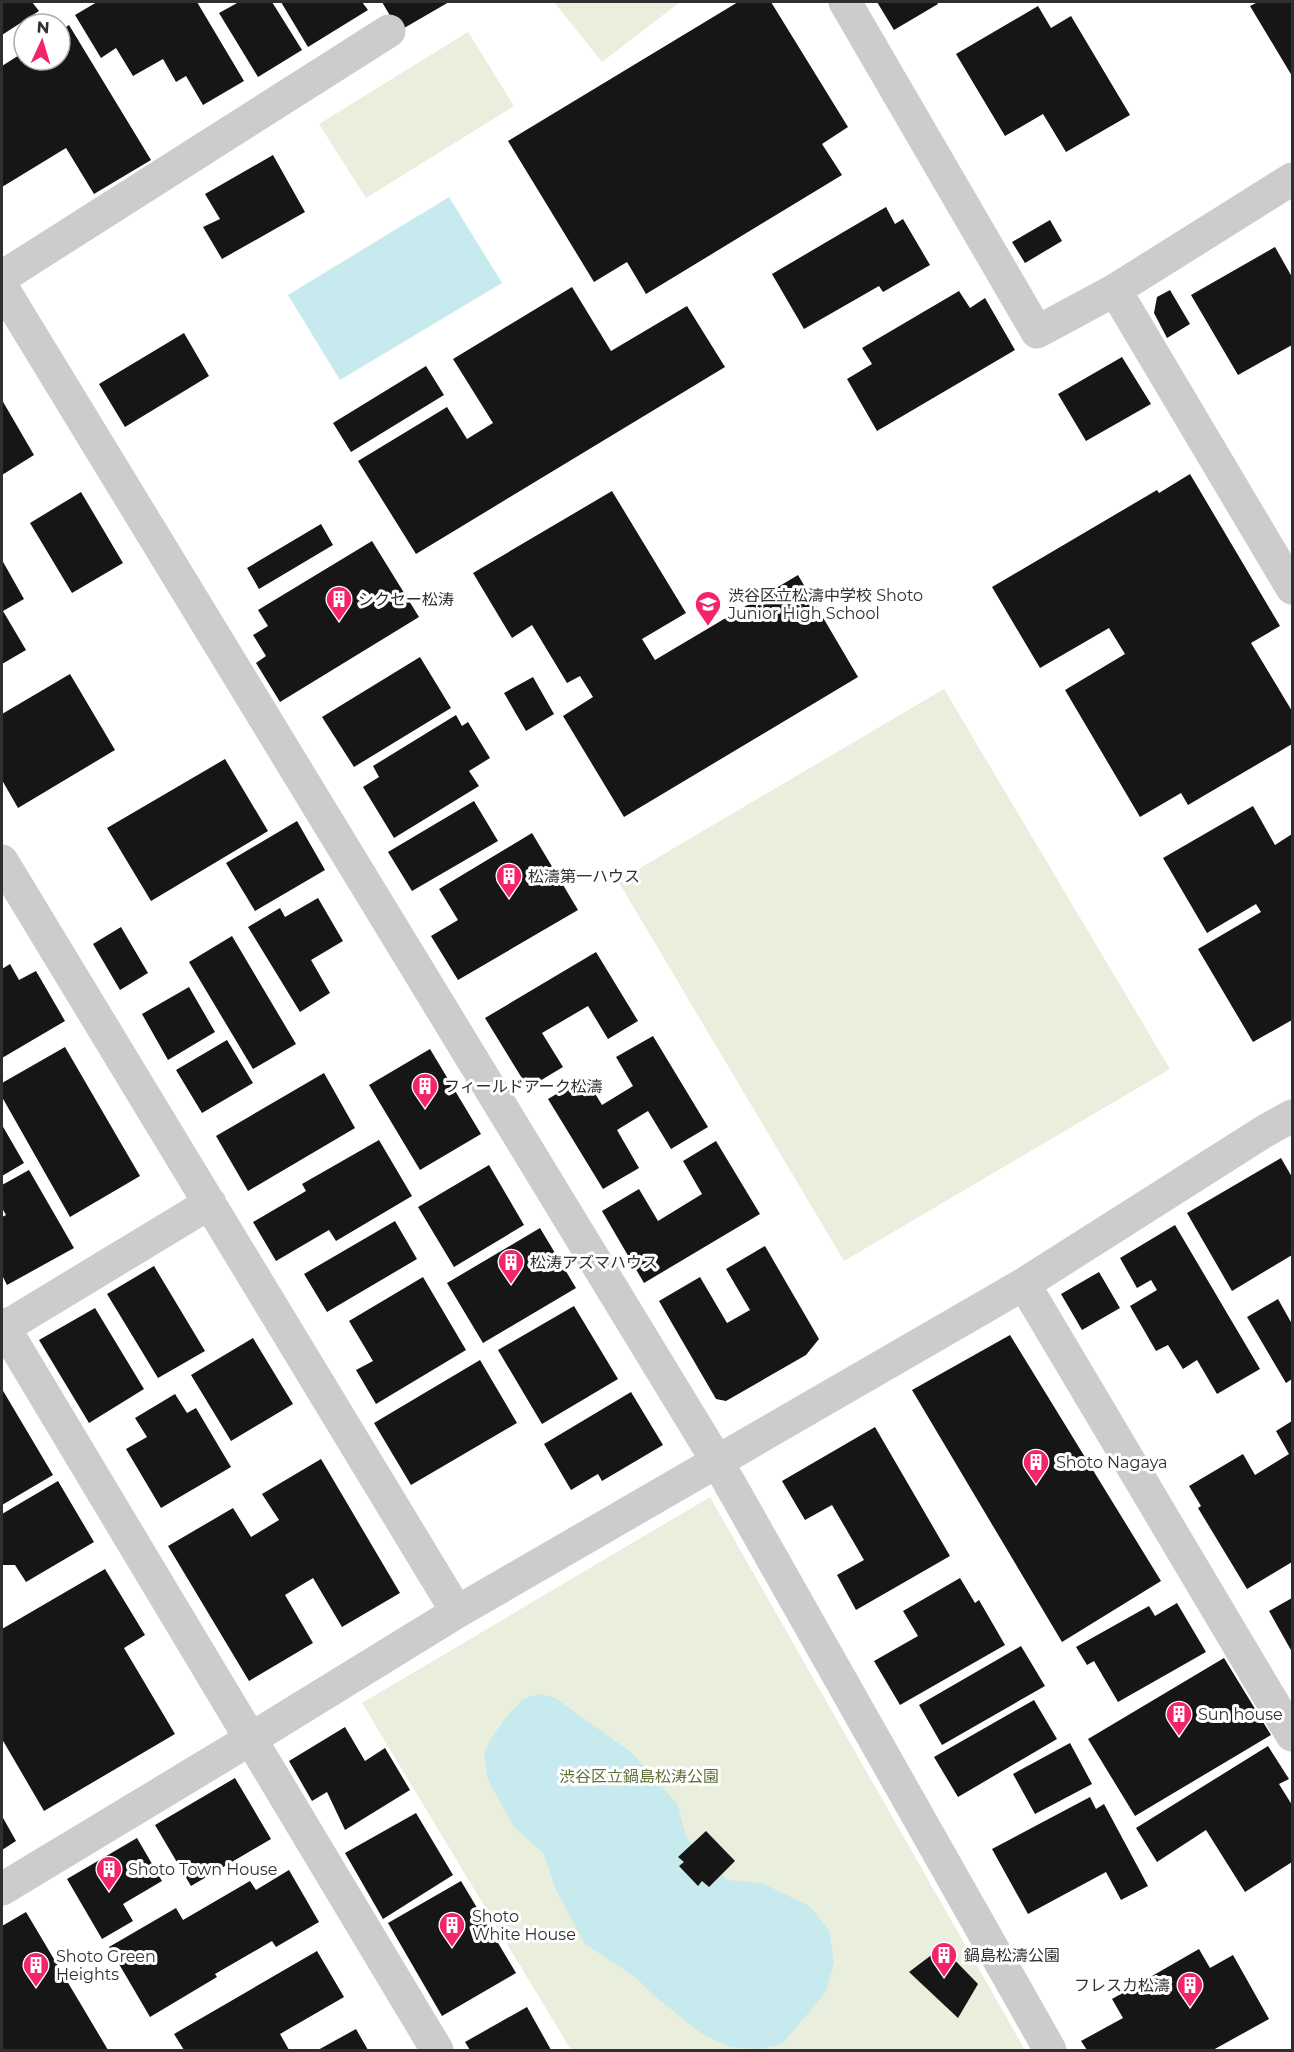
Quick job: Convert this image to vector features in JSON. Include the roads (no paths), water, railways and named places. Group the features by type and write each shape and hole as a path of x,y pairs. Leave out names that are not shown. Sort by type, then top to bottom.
{"street":[{"path":"845,2 1037,332 1115,290 1293,179"},
{"path":"2,277 389,31"},
{"path":"2,287 717,1461 1050,2050"},
{"path":"1115,290 1293,588"},
{"path":"2,861 457,1612"},
{"path":"2,1889 457,1612 1024,1284 1265,1131 1293,1116"},
{"path":"210,1203 2,1327 437,2050"},
{"path":"1024,1284 1293,1735"}],"water":[{"path":"449,197 502,283 340,380 288,295"},
{"path":"538,1694 554,1697 632,1753 678,1805 686,1837 727,1880 762,1883 809,1906 829,1930 834,1962 826,1992 782,2044 759,2049 730,2047 702,2034 635,1977 585,1944 556,1890 544,1854 514,1827 488,1780 484,1755 490,1740 507,1716 523,1699"}],"place":[{"name":"シクセー松涛","path":"339,622"},
{"name":"渋谷区立松濤中学校 Shoto Junior High School","path":"708,627"},
{"name":"松濤第一ハウス","path":"509,899"},
{"name":"フィールドアーク松濤","path":"425,1109"},
{"name":"松涛アズマハウス","path":"511,1285"},
{"name":"Shoto Nagaya","path":"1036,1485"},
{"name":"Sun house","path":"1179,1737"},
{"name":"Shoto Town House","path":"109,1892"},
{"name":"Shoto White House","path":"452,1948"},
{"name":"鍋島松濤公園","path":"944,1978"},
{"name":"Shoto Green Heights","path":"36,1988"},
{"name":"フレスカ松濤","path":"1190,2008"}],"park label":[{"name":"渋谷区立鍋島松涛公園","path":"639,1776"}]}
